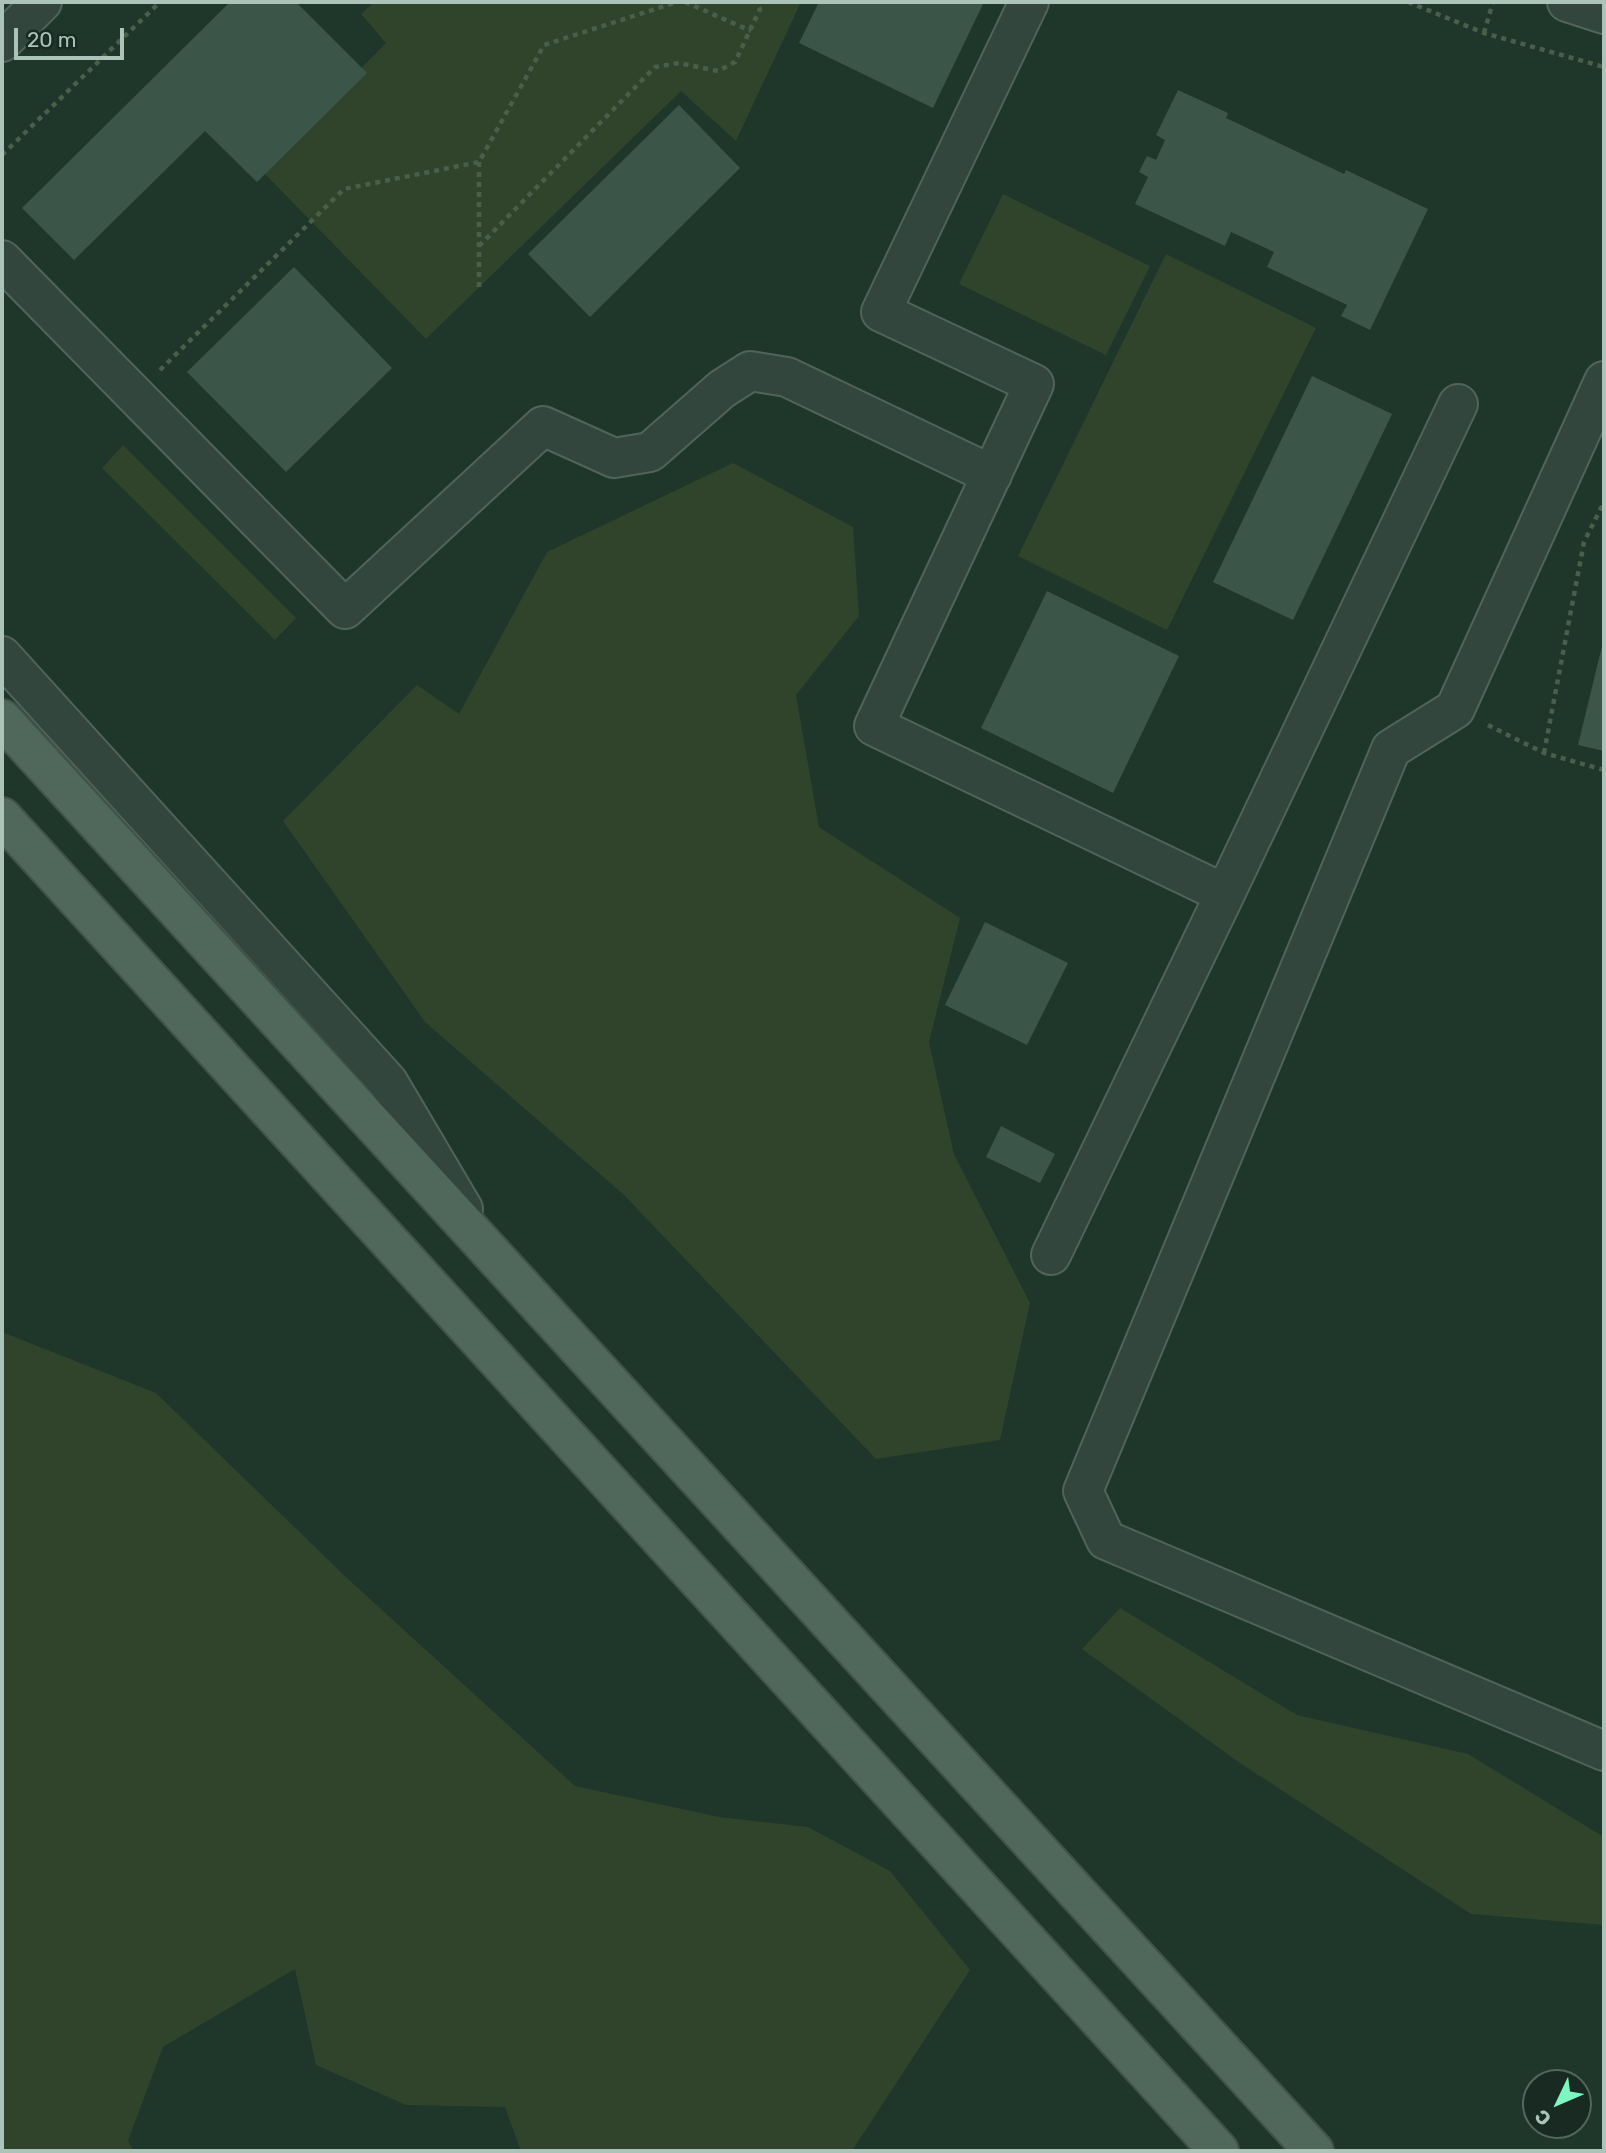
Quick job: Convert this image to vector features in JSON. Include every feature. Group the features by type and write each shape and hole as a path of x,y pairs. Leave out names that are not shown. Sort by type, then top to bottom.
{"main road":[{"path":"2,719 1314,2151"},
{"path":"2,817 1219,2151"}],"street":[{"path":"2,42 42,2"},
{"path":"1029,2 881,312 1034,384 874,726 1225,894"},
{"path":"1567,2 1604,13"},
{"path":"2,260 345,609 543,426 614,458 650,452 722,389 750,372 788,377 992,475"},
{"path":"1604,381 1455,709 1391,749 1083,1491 1106,1540 1604,1751"},
{"path":"1051,1255 1458,404"},
{"path":"2,656 388,1082 485,1247"}],"path":[{"path":"2,155 160,2"},
{"path":"479,292 478,162 544,45 677,2"},
{"path":"685,2 751,31"},
{"path":"479,246 655,67 679,63 718,71 735,62 760,9 756,2"},
{"path":"1408,2 1484,33 1604,67"},
{"path":"1484,33 1493,2"},
{"path":"134,395 344,189 478,162"},
{"path":"1544,753 1584,542 1604,502"},
{"path":"1455,709 1544,753 1604,770"}],"green space":[{"path":"374,2 801,2 736,141 681,91 426,339 261,170 386,43 361,14"},
{"path":"1003,194 1150,266 1106,355 959,284"},
{"path":"1166,254 1316,328 1167,630 1018,556"},
{"path":"123,445 296,618 275,640 102,468"},
{"path":"733,463 853,527 859,616 796,695 819,827 960,918 929,1042 954,1154 1030,1303 1000,1440 876,1459 624,1195 425,1022 283,821 417,685 459,714 547,552"},
{"path":"2,1332 156,1393 347,1578 575,1786 719,1817 808,1827 890,1871 970,1970 852,2151 521,2151 505,2107 406,2105 316,2065 295,1969 163,2047 128,2141 134,2151 2,2151"},
{"path":"1120,1608 1297,1715 1468,1754 1604,1837 1604,1925 1471,1914 1240,1763 1082,1649"}],"building":[{"path":"230,2 296,2 367,73 257,182 205,131 74,260 22,208"},
{"path":"819,2 984,2 933,108 799,43"},
{"path":"1178,90 1228,113 1226,118 1344,174 1346,170 1428,209 1370,330 1341,316 1347,305 1267,267 1274,252 1231,232 1225,246 1135,204 1148,177 1139,172 1147,156 1156,160 1165,140 1156,135"},
{"path":"679,105 740,168 590,317 528,254"},
{"path":"294,267 392,368 286,472 187,372"},
{"path":"1312,376 1392,414 1293,620 1213,582"},
{"path":"1047,591 1179,656 1113,793 981,728"},
{"path":"1604,642 1604,751 1578,745"},
{"path":"985,922 1068,963 1027,1045 945,1005"},
{"path":"1001,1126 1055,1154 1040,1183 986,1157"}]}
